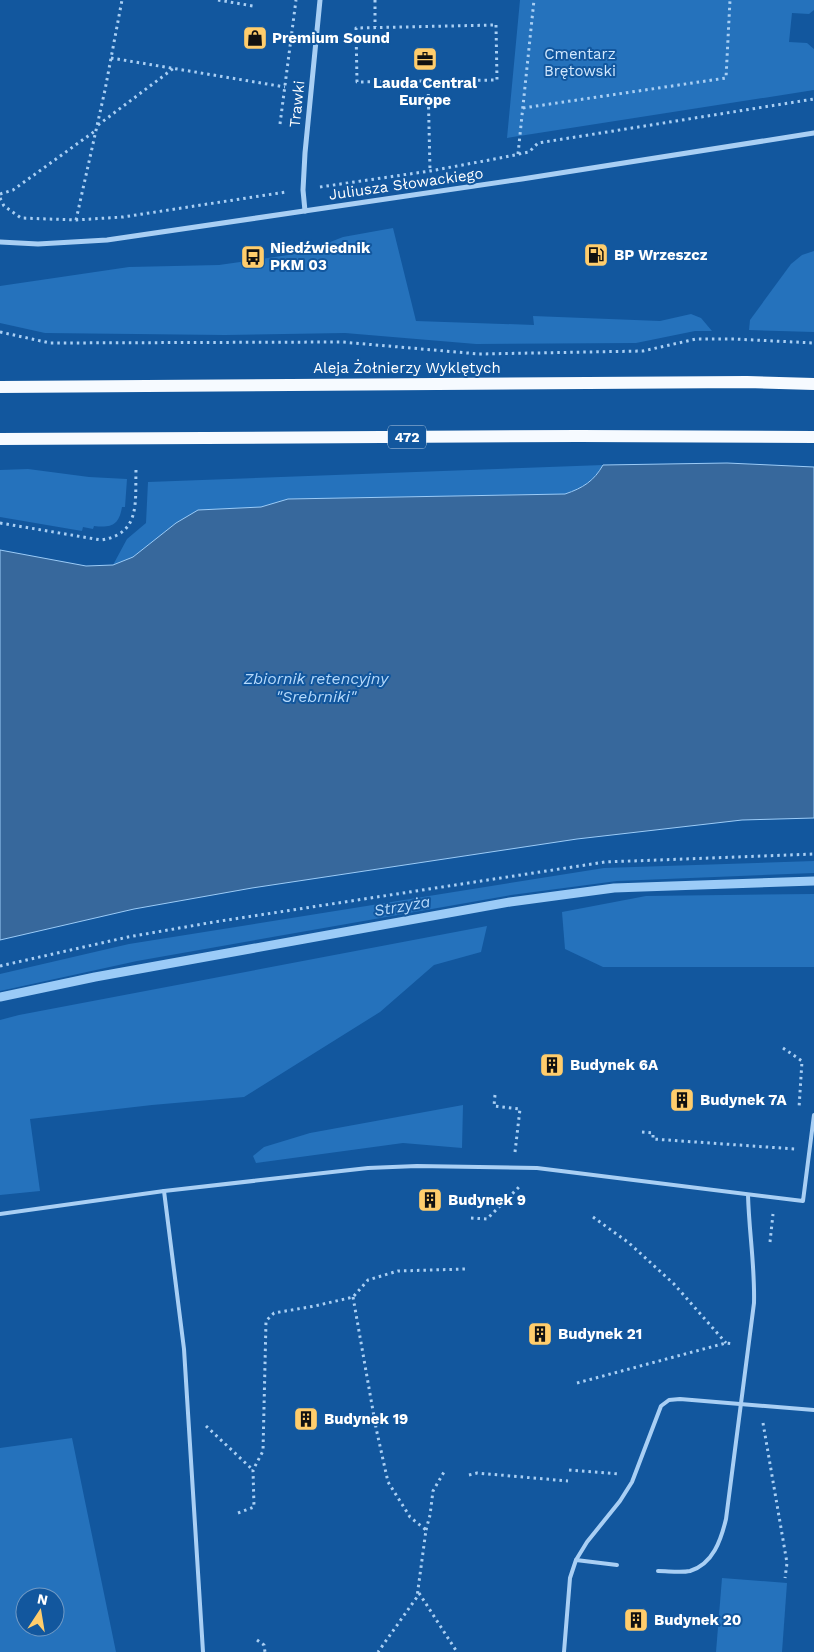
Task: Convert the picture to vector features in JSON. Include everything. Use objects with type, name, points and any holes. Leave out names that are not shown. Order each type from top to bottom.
[{"type":"main road","name":"Aleja Żołnierzy Wyklętych","points":[[0,387],[748,382],[814,384]]},
{"type":"main road","name":"472","points":[[0,439],[579,436],[814,437]]},
{"type":"street","name":"Trawki","points":[[305,211],[303,190],[305,153],[320,0]]},
{"type":"street","name":"Juliusza Słowackiego","points":[[0,242],[38,244],[89,242],[522,180],[814,133]]},
{"type":"lane","points":[[0,1214],[164,1191],[368,1168],[417,1166],[537,1168],[803,1201],[814,1115]]},
{"type":"lane","points":[[164,1191],[184,1349],[203,1652]]},
{"type":"lane","points":[[658,1570],[689,1571],[701,1565],[715,1552],[723,1535],[739,1428],[754,1302],[755,1275],[748,1216],[748,1195]]},
{"type":"lane","points":[[564,1652],[570,1578],[576,1560],[632,1482],[661,1406],[669,1400],[680,1398],[814,1410]]},
{"type":"lane","points":[[576,1560],[617,1565]]},
{"type":"path","points":[[0,198],[2,206],[21,218],[76,220],[122,0]]},
{"type":"path","points":[[218,0],[253,6]]},
{"type":"path","points":[[280,124],[296,0]]},
{"type":"path","points":[[375,0],[375,27]]},
{"type":"path","points":[[518,154],[534,0]]},
{"type":"path","points":[[523,108],[726,78],[730,0]]},
{"type":"path","points":[[496,25],[497,80],[428,81],[357,82],[356,28],[496,25]]},
{"type":"path","points":[[111,58],[285,87]]},
{"type":"path","points":[[97,126],[174,68]]},
{"type":"path","points":[[428,81],[430,171]]},
{"type":"path","points":[[500,158],[529,152],[538,143],[814,99]]},
{"type":"path","points":[[0,194],[12,190],[96,131]]},
{"type":"path","points":[[0,332],[50,343],[342,342],[479,354],[643,351],[696,339],[814,343]]},
{"type":"path","points":[[0,523],[101,540],[114,538],[130,526],[134,517],[136,470]]},
{"type":"path","points":[[0,966],[128,937],[195,925],[605,862],[814,854]]},
{"type":"path","points":[[783,1048],[802,1061],[800,1092]]},
{"type":"path","points":[[495,1095],[494,1106],[520,1108],[516,1152]]},
{"type":"path","points":[[642,1132],[653,1133],[653,1139],[795,1149]]},
{"type":"path","points":[[471,1218],[487,1219],[537,1168]]},
{"type":"path","points":[[578,1383],[726,1343],[674,1284],[629,1243],[593,1217]]},
{"type":"path","points":[[238,1513],[254,1506],[253,1470],[263,1451],[266,1321],[274,1313],[353,1297],[368,1280],[398,1271],[466,1269]]},
{"type":"path","points":[[353,1297],[376,1428],[388,1482],[410,1517],[426,1530]]},
{"type":"path","points":[[188,1409],[253,1470]]},
{"type":"path","points":[[739,1428],[750,1430],[760,1422],[772,1423]]},
{"type":"path","points":[[763,1422],[787,1563],[785,1578]]},
{"type":"path","points":[[569,1470],[634,1474]]},
{"type":"path","points":[[378,1652],[417,1597],[433,1491],[444,1472]]},
{"type":"path","points":[[470,1475],[477,1473],[568,1481]]},
{"type":"path","points":[[418,1593],[457,1652]]},
{"type":"path","points":[[257,1640],[264,1645],[265,1652]]},
{"type":"green space","name":"Cmentarz Brętowski","points":[[520,0],[814,0],[814,10],[809,14],[792,13],[789,42],[807,43],[814,49],[814,90],[507,138]]},
{"type":"green space","points":[[393,228],[416,321],[534,325],[533,316],[660,321],[691,314],[701,318],[712,331],[695,331],[636,343],[476,344],[345,333],[225,335],[45,333],[0,323],[0,286],[129,267],[219,265],[302,253],[343,237]]},
{"type":"green space","points":[[814,251],[814,332],[749,330],[750,320],[791,264],[802,255]]},
{"type":"green space","points":[[603,465],[587,483],[565,494],[288,499],[261,507],[233,509],[152,543],[133,557],[113,565],[127,539],[146,523],[148,482]]},
{"type":"green space","points":[[28,469],[89,477],[127,479],[125,507],[122,507],[119,518],[114,524],[110,526],[94,526],[93,529],[83,527],[82,531],[0,517],[0,470]]},
{"type":"green space","points":[[814,861],[814,873],[617,881],[511,895],[137,961],[0,991],[0,974],[129,944],[604,868]]},
{"type":"green space","points":[[814,894],[814,967],[603,967],[565,949],[562,912],[646,896]]},
{"type":"green space","points":[[487,926],[481,952],[434,965],[380,1012],[244,1097],[30,1119],[40,1191],[0,1195],[0,1020]]},
{"type":"green space","points":[[463,1105],[462,1148],[403,1143],[256,1163],[253,1156],[264,1147],[310,1133]]},
{"type":"green space","points":[[72,1438],[116,1652],[0,1652],[0,1448]]},
{"type":"green space","points":[[722,1578],[787,1583],[782,1652],[716,1652]]},
{"type":"water","name":"Zbiornik retencyjny \"Srebrniki\"","points":[[727,463],[814,467],[814,818],[742,820],[577,839],[252,888],[134,909],[0,940],[0,550],[86,566],[113,565],[133,557],[176,523],[198,510],[261,507],[288,499],[565,494],[587,483],[603,465]]},
{"type":"waterway","name":"Strzyża","points":[[0,997],[95,977],[510,902],[614,888],[814,881]]},
{"type":"place","name":"Premium Sound","points":[[255,38]]},
{"type":"place","name":"Lauda Central Europe","points":[[425,59]]},
{"type":"place","name":"BP Wrzeszcz","points":[[596,255]]},
{"type":"place","name":"Niedźwiednik PKM 03","points":[[253,257]]},
{"type":"place","name":"Budynek 6A","points":[[552,1065]]},
{"type":"place","name":"Budynek 7A","points":[[682,1100]]},
{"type":"place","name":"Budynek 9","points":[[430,1200]]},
{"type":"place","name":"Budynek 21","points":[[540,1334]]},
{"type":"place","name":"Budynek 19","points":[[306,1419]]},
{"type":"place","name":"Budynek 20","points":[[636,1620]]}]
